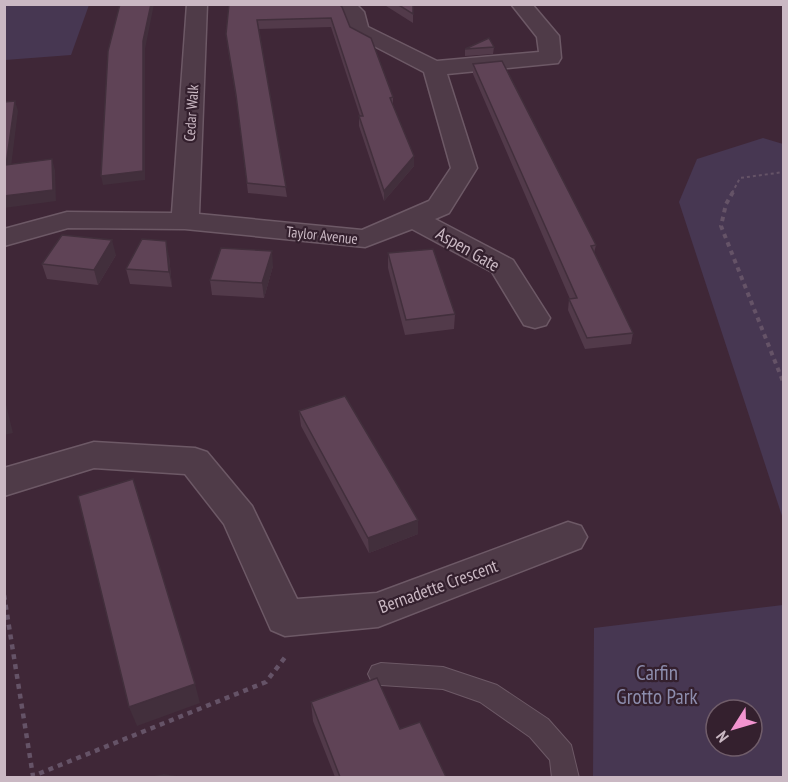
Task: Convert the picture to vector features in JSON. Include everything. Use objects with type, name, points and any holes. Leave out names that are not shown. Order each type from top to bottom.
[{"type":"street","name":"Cedar Walk","points":[[184,221],[197,4]]},
{"type":"street","points":[[341,4],[354,12],[358,30],[434,69],[550,58],[548,36],[521,4]]},
{"type":"street","name":"Taylor Avenue","points":[[4,237],[67,220],[184,221],[365,239],[439,207],[464,168],[434,69]]},
{"type":"street","name":"Aspen Gate","points":[[413,218],[503,266],[535,318]]},
{"type":"street","name":"Bernadette Crescent","points":[[4,482],[94,454],[195,461],[239,516],[285,618],[378,610],[568,537]]},
{"type":"lane","points":[[381,674],[443,678],[488,693],[539,728],[562,754],[566,777]]},
{"type":"path","points":[[783,172],[740,178],[726,204],[721,226],[783,384]]},
{"type":"path","points":[[4,595],[30,776],[266,682],[316,615]]},
{"type":"green space","points":[[4,5],[89,5],[71,55],[5,60]]},
{"type":"green space","points":[[763,138],[783,144],[783,519],[679,202],[697,159]]},
{"type":"green space","name":"Carfin Grotto Park","points":[[783,605],[783,777],[593,777],[594,628]]},
{"type":"building","points":[[120,4],[151,4],[143,41],[143,171],[101,176],[108,51]]},
{"type":"building","points":[[229,4],[339,4],[350,27],[371,38],[393,97],[390,98],[414,156],[384,191],[359,116],[363,116],[331,18],[257,20],[286,187],[247,183],[226,34]]},
{"type":"building","points":[[397,4],[413,4],[413,14]]},
{"type":"building","points":[[489,38],[494,47],[465,49]]},
{"type":"building","points":[[502,61],[596,245],[591,246],[633,333],[587,338],[569,299],[577,298],[473,64]]},
{"type":"building","points":[[15,101],[6,165],[52,159],[53,190],[4,196],[4,102]]},
{"type":"building","points":[[62,235],[112,240],[94,270],[42,264]]},
{"type":"building","points":[[142,239],[166,241],[169,272],[126,269]]},
{"type":"building","points":[[221,248],[272,251],[262,283],[210,280]]},
{"type":"building","points":[[433,249],[455,314],[406,320],[388,253]]},
{"type":"building","points":[[345,396],[418,520],[368,538],[299,411]]},
{"type":"building","points":[[133,479],[195,684],[129,707],[78,496]]},
{"type":"building","points":[[377,678],[400,729],[420,722],[446,777],[340,777],[311,702]]},
{"type":"building","points":[[164,775],[178,777],[153,777]]}]
